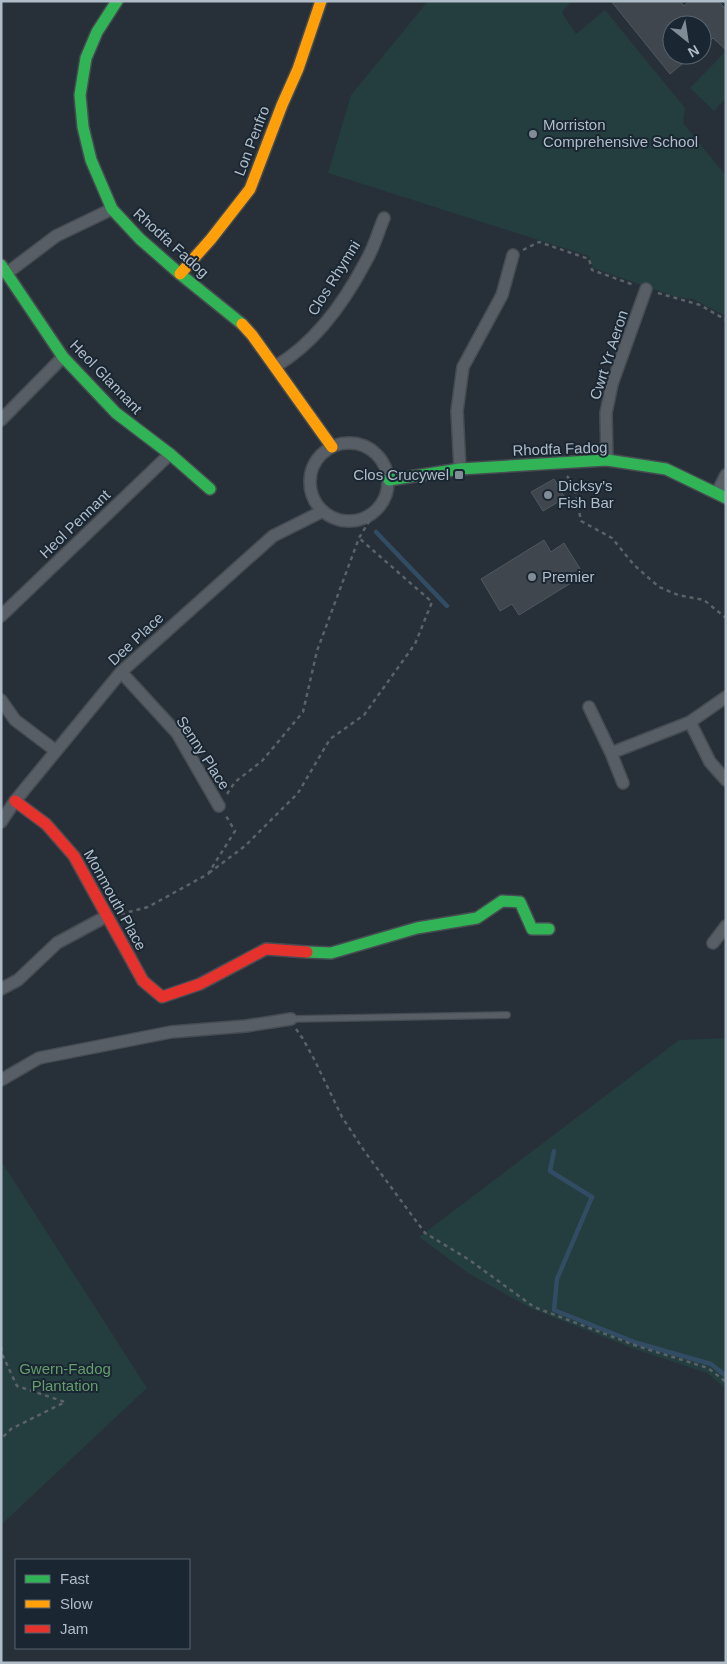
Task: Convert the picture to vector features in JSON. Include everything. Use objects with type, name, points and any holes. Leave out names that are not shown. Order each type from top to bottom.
[{"type":"street","name":"Rhodfa Fadog","points":[[117,1],[97,32],[86,58],[80,95],[83,127],[91,160],[112,209],[140,239],[180,274],[236,318],[252,335],[276,366],[298,401],[332,447]]},
{"type":"street","name":"Lon Penfro","points":[[180,274],[212,239],[250,189],[298,68],[321,1]]},
{"type":"street","points":[[4,269],[56,236],[112,209]]},
{"type":"street","name":"Clos Rhymni","points":[[276,366],[290,358],[328,321],[367,260],[384,218]]},
{"type":"street","points":[[460,469],[457,411],[463,367],[502,295],[513,255]]},
{"type":"street","name":"Heol Glannant","points":[[4,269],[63,357],[116,413],[170,454],[210,489]]},
{"type":"street","name":"Cwrt Yr Aeron","points":[[607,460],[606,413],[612,384],[646,289]]},
{"type":"street","points":[[1,420],[63,357]]},
{"type":"street","points":[[345,443],[359,444],[373,451],[383,461],[389,480],[388,494],[381,506],[362,520],[343,521],[330,517],[314,500],[310,482],[312,469],[319,457],[332,447],[345,443]]},
{"type":"street","name":"Heol Pennant","points":[[1,616],[170,454]]},
{"type":"street","name":"Rhodfa Fadog","points":[[389,480],[460,469],[607,460],[666,469],[721,495]]},
{"type":"street","points":[[721,495],[726,475]]},
{"type":"street","name":"Dee Place","points":[[1,822],[15,801],[121,672],[274,536],[323,511]]},
{"type":"street","name":"Senny Place","points":[[121,672],[177,733],[220,806]]},
{"type":"street","points":[[611,753],[690,722],[726,697]]},
{"type":"street","points":[[1,700],[15,720],[56,751]]},
{"type":"street","points":[[589,707],[623,783]]},
{"type":"street","points":[[690,722],[710,762],[726,780]]},
{"type":"street","name":"Monmouth Place","points":[[15,801],[46,824],[74,856],[143,981],[162,997],[200,984],[266,949],[331,953],[417,928],[477,918],[502,901],[520,902],[532,929],[549,929]]},
{"type":"street","points":[[1,989],[18,980],[58,943],[108,916]]},
{"type":"street","points":[[713,943],[726,926]]},
{"type":"street","points":[[1,1080],[39,1058],[171,1032],[246,1026],[292,1019]]},
{"type":"lane","points":[[292,1019],[507,1015]]},
{"type":"path","points":[[513,255],[539,242],[589,258],[592,270],[700,305],[726,320]]},
{"type":"path","points":[[556,463],[574,485],[581,520],[612,538],[634,565],[659,587],[678,595],[704,600],[726,618]]},
{"type":"path","points":[[208,874],[235,831],[220,806],[235,782],[262,761],[303,712],[317,651],[359,538],[374,513]]},
{"type":"path","points":[[108,916],[148,907],[208,874],[245,846],[298,793],[330,739],[364,715],[415,644],[432,602],[359,538]]},
{"type":"path","points":[[292,1019],[314,1058],[342,1117],[364,1152],[425,1233],[468,1259],[534,1307],[637,1346],[708,1368],[726,1382]]},
{"type":"path","points":[[1,1347],[2,1354],[17,1386],[65,1402],[11,1428],[1,1439]]},
{"type":"green space","name":"Morriston Comprehensive School","points":[[428,1],[569,1],[570,3],[562,13],[576,34],[605,10],[685,108],[683,123],[726,176],[726,316],[691,298],[676,297],[593,268],[589,256],[328,173],[351,95]]},
{"type":"green space","points":[[725,52],[726,98],[714,111],[690,88]]},
{"type":"green space","points":[[726,1038],[726,1389],[707,1373],[634,1349],[532,1309],[468,1273],[419,1237],[679,1040]]},
{"type":"green space","name":"Gwern-Fadog Plantation","points":[[1,1161],[147,1388],[1,1525]]},
{"type":"building","points":[[611,1],[680,1],[684,6],[690,1],[718,1],[726,9],[726,50],[712,39],[712,15],[662,15],[662,64]]},
{"type":"building","points":[[663,65],[681,65],[670,74]]},
{"type":"building","name":"Dicksy's Fish Bar","points":[[554,479],[565,498],[543,511],[531,492]]},
{"type":"building","name":"Premier","points":[[544,540],[551,552],[564,543],[584,575],[519,615],[512,604],[500,611],[481,579]]},
{"type":"waterway","points":[[376,532],[447,606]]},
{"type":"waterway","points":[[554,1151],[550,1171],[592,1197],[557,1279],[554,1310],[637,1343],[711,1364],[726,1376]]},
{"type":"traffic: fast","points":[[117,1],[97,32],[86,58],[80,95],[83,127],[91,160],[112,209],[140,239],[242,324]]},
{"type":"traffic: fast","points":[[1,265],[63,357],[116,413],[170,454],[210,489]]},
{"type":"traffic: fast","points":[[389,480],[460,469],[607,460],[666,469],[726,498]]},
{"type":"traffic: fast","points":[[307,952],[331,953],[417,928],[477,918],[502,901],[520,902],[532,929],[549,929]]},
{"type":"traffic: slow","points":[[180,274],[211,239],[250,189],[298,69],[321,1]]},
{"type":"traffic: slow","points":[[242,324],[252,335],[332,447]]},
{"type":"traffic: jam","points":[[15,801],[46,824],[74,856],[143,981],[162,997],[200,984],[266,949],[307,952]]},
{"type":"place","name":"Morriston Comprehensive School","points":[[533,134]]},
{"type":"place","name":"Clos Crucywel","points":[[459,475]]},
{"type":"place","name":"Dicksy's Fish Bar","points":[[548,495]]},
{"type":"place","name":"Premier","points":[[532,577]]}]
